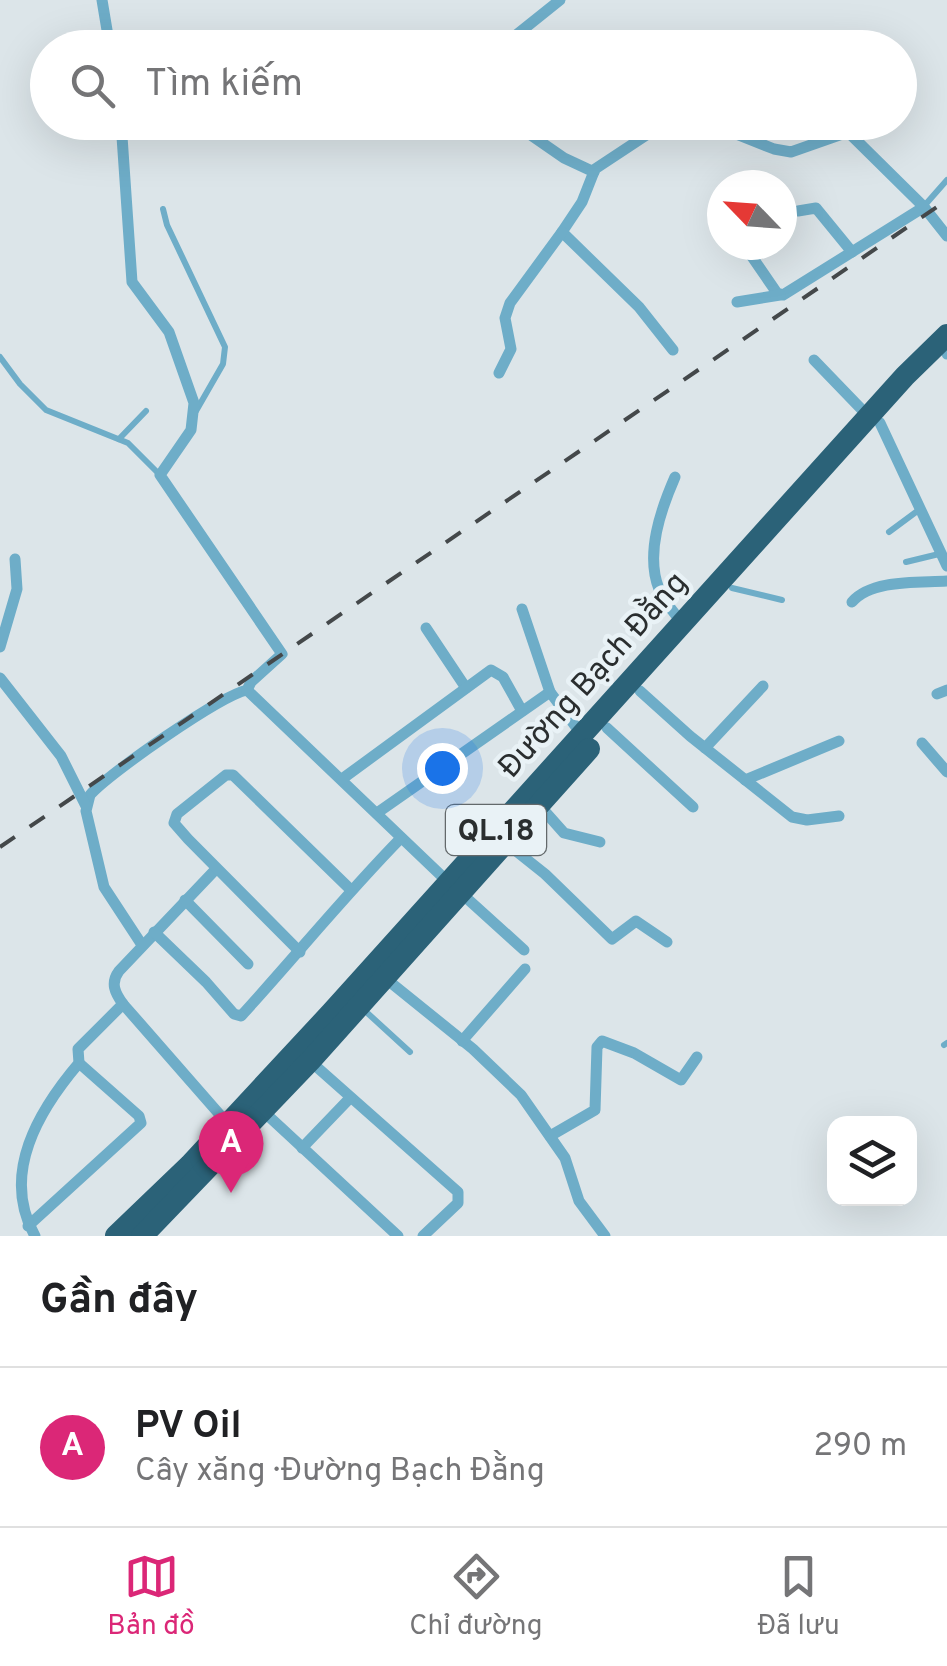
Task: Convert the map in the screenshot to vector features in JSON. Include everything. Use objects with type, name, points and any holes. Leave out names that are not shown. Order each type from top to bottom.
[{"type":"highway","name":"QL.18","points":[[874,420],[947,335]]},
{"type":"highway","name":"QL.18","points":[[874,420],[947,354]]},
{"type":"highway","name":"Đường Bạch Đằng","points":[[116,1236],[228,1124],[385,978],[455,888],[506,843],[540,806],[874,420]]},
{"type":"highway","name":"Đường Bạch Đằng","points":[[142,1236],[310,1061],[582,735],[874,420]]},
{"type":"street","points":[[102,0],[107,30]]},
{"type":"street","points":[[522,30],[560,0]]},
{"type":"street","points":[[86,806],[96,788],[201,713],[247,690],[282,654],[160,475],[191,430],[195,412],[169,332],[132,282],[121,140]]},
{"type":"street","points":[[538,140],[594,172]]},
{"type":"street","points":[[499,373],[511,349],[506,310],[582,202],[594,172],[640,140]]},
{"type":"street","points":[[755,140],[784,152],[798,151],[819,140]]},
{"type":"street","points":[[856,140],[924,206],[947,236]]},
{"type":"street","points":[[738,302],[780,296],[924,206]]},
{"type":"street","points":[[798,211],[816,208],[852,252]]},
{"type":"street","points":[[562,232],[639,308],[673,350]]},
{"type":"street","points":[[755,260],[780,296]]},
{"type":"street","points":[[814,360],[874,420],[947,566]]},
{"type":"street","points":[[675,477],[663,505],[656,539],[656,580],[663,598],[682,623]]},
{"type":"street","points":[[0,647],[17,589],[15,559]]},
{"type":"street","points":[[852,602],[877,587],[947,581]]},
{"type":"street","points":[[522,609],[550,692],[582,735]]},
{"type":"street","points":[[426,628],[466,688]]},
{"type":"street","points":[[342,779],[494,670],[503,677],[522,711]]},
{"type":"street","points":[[0,678],[61,756],[86,806],[104,887],[142,945]]},
{"type":"street","points":[[706,748],[763,686]]},
{"type":"street","points":[[247,690],[524,950]]},
{"type":"street","points":[[640,691],[792,817],[806,820],[839,816]]},
{"type":"street","points":[[376,813],[550,692]]},
{"type":"street","points":[[607,728],[694,806]]},
{"type":"street","points":[[745,780],[839,741]]},
{"type":"street","points":[[922,743],[947,772]]},
{"type":"street","points":[[300,952],[216,869],[174,819],[226,775],[234,775],[351,890]]},
{"type":"street","points":[[540,806],[564,833],[600,842]]},
{"type":"street","points":[[154,932],[238,1016],[401,838]]},
{"type":"street","points":[[506,843],[545,874],[612,939],[636,922],[666,942]]},
{"type":"street","points":[[216,869],[114,977],[116,994],[123,1004],[228,1124]]},
{"type":"street","points":[[185,900],[248,964]]},
{"type":"street","points":[[462,1041],[526,969]]},
{"type":"street","points":[[385,978],[521,1095],[565,1158],[570,1184],[605,1236]]},
{"type":"street","points":[[32,1231],[21,1186],[22,1153],[48,1102],[79,1063],[78,1048],[123,1004]]},
{"type":"street","points":[[550,1136],[595,1110],[597,1048],[602,1041],[634,1052],[681,1080],[697,1057]]},
{"type":"street","points":[[310,1061],[458,1192],[458,1203],[424,1236]]},
{"type":"street","points":[[32,1231],[141,1123],[139,1116],[79,1063]]},
{"type":"street","points":[[302,1148],[350,1098]]},
{"type":"street","points":[[263,1111],[398,1236]]},
{"type":"lane","points":[[924,206],[947,180]]},
{"type":"lane","points":[[163,209],[225,346],[223,364],[195,412]]},
{"type":"lane","points":[[0,357],[46,410],[120,439],[160,475]]},
{"type":"lane","points":[[120,439],[146,412]]},
{"type":"lane","points":[[890,532],[920,509]]},
{"type":"lane","points":[[906,562],[941,554]]},
{"type":"lane","points":[[732,588],[782,600]]},
{"type":"lane","points":[[359,999],[410,1052]]},
{"type":"railway","points":[[0,847],[947,200]]},
{"type":"place","name":"PV Oil","points":[[231,1193]]}]
